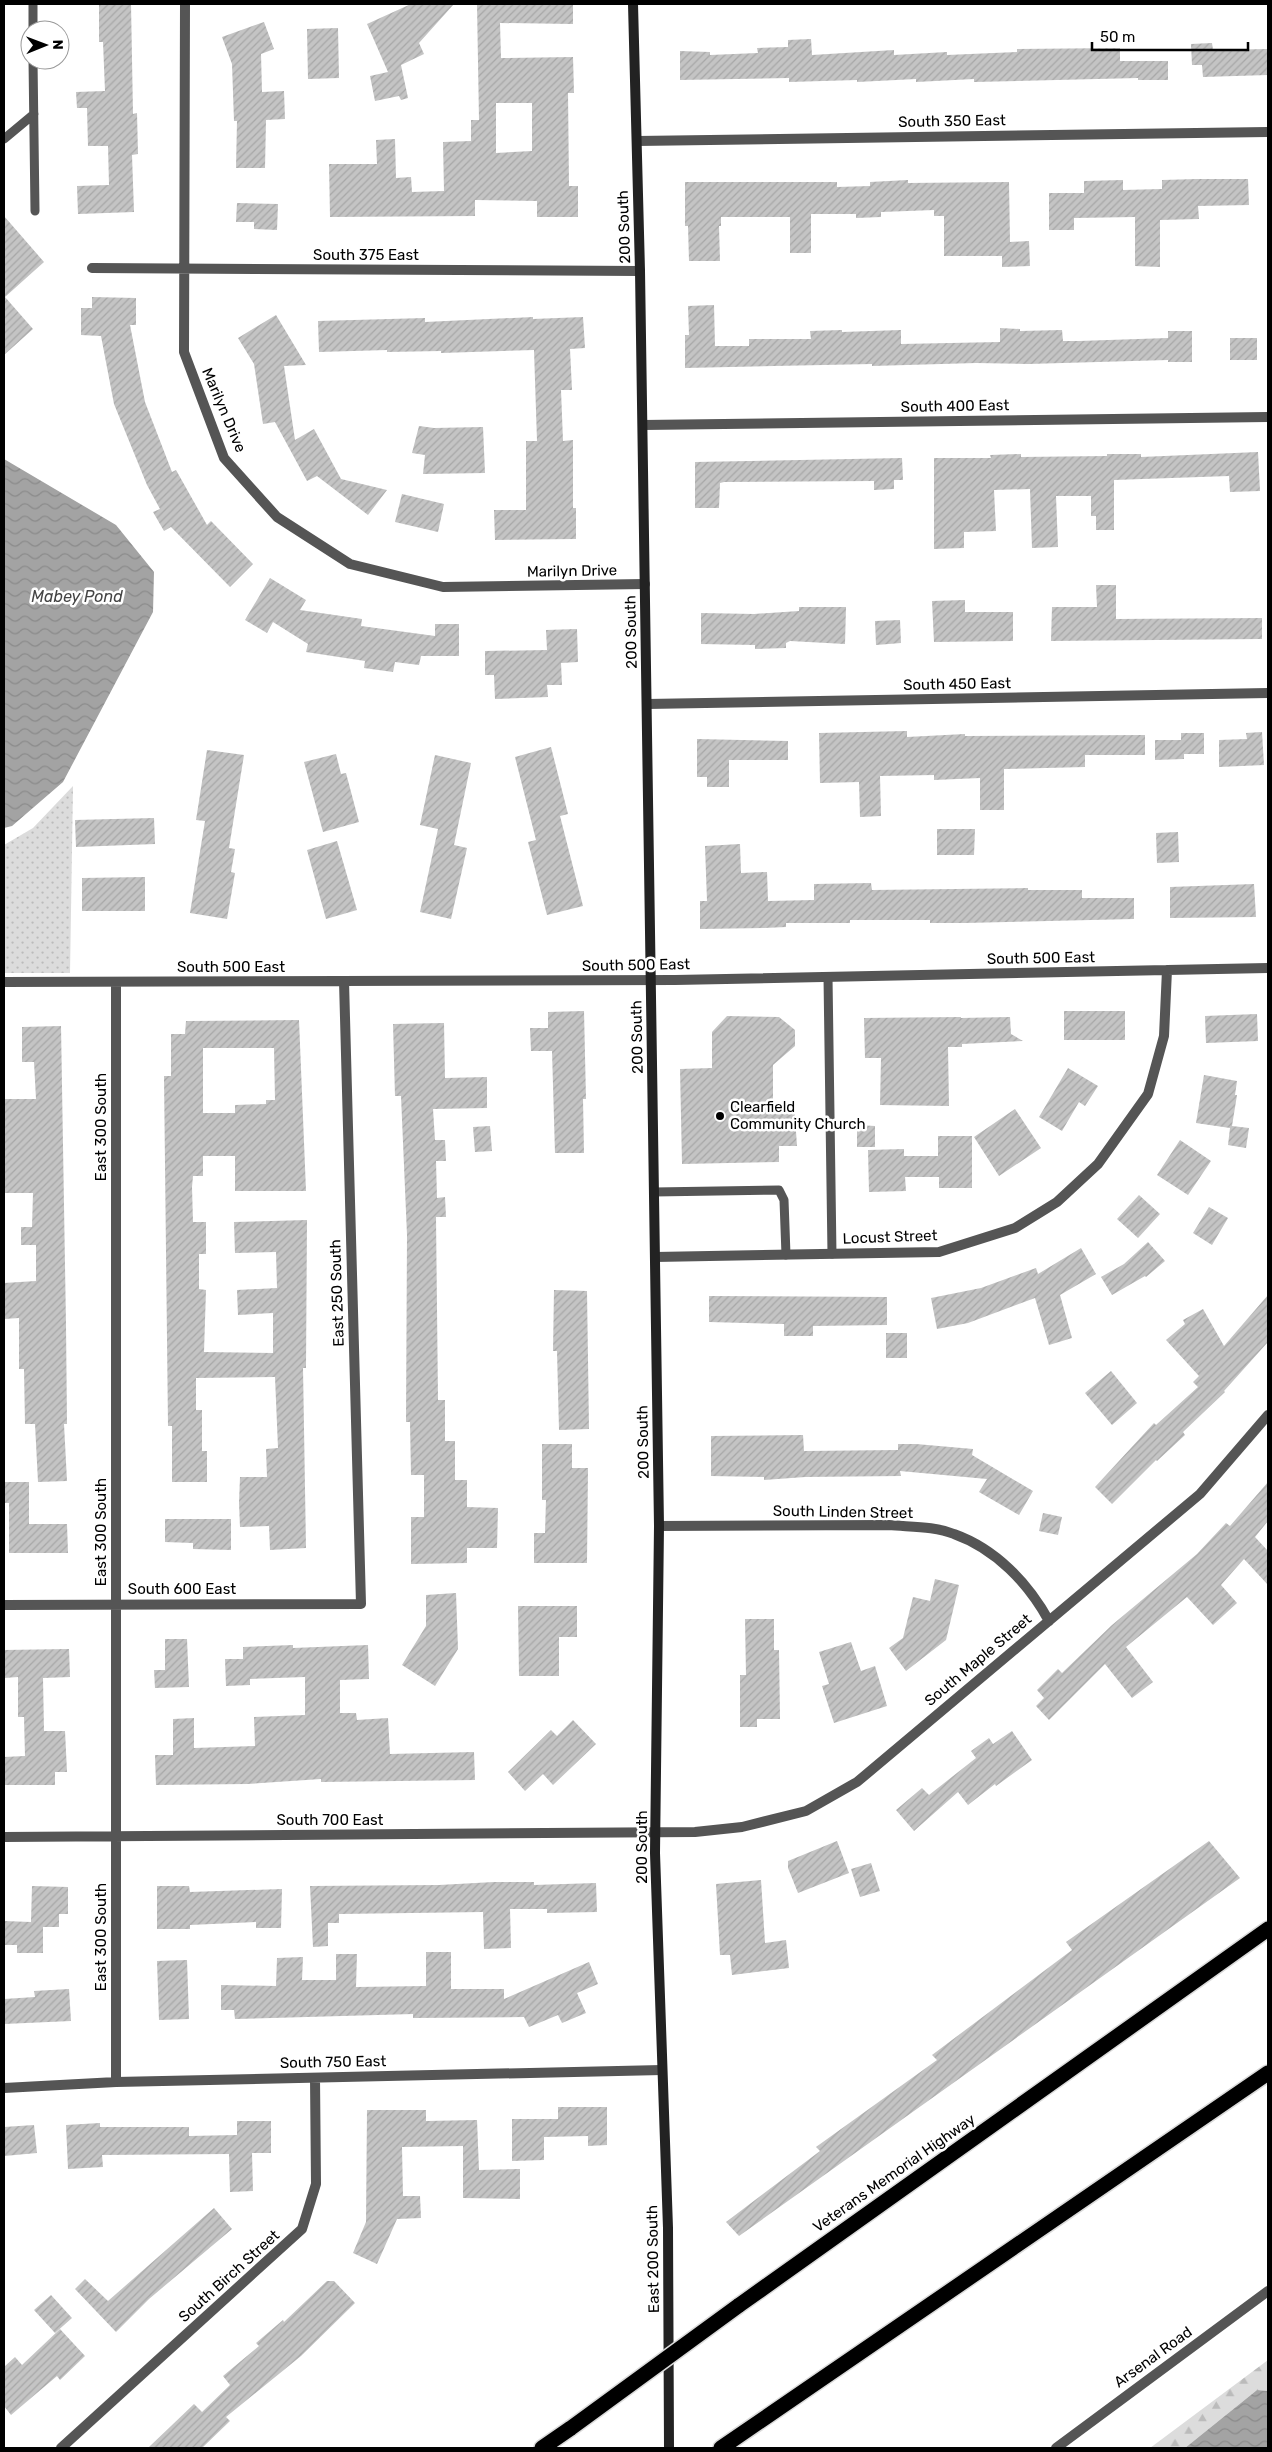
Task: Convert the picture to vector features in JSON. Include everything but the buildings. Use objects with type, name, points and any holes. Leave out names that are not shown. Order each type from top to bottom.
[{"type":"highway","name":"Veterans Memorial Highway","points":[[542,2448],[738,2306],[1268,1929]]},
{"type":"highway","points":[[721,2448],[1268,2073]]},
{"type":"street","name":"Marilyn Drive","points":[[185,4],[184,352],[224,458],[277,517],[350,564],[444,588],[645,584]]},
{"type":"street","name":"200 South","points":[[633,4],[643,425],[659,1526],[656,1832],[662,2070]]},
{"type":"street","name":"South 350 East","points":[[637,141],[1268,132]]},
{"type":"street","name":"South 375 East","points":[[92,268],[640,271]]},
{"type":"street","name":"South 400 East","points":[[643,425],[1268,417]]},
{"type":"street","name":"South 450 East","points":[[647,704],[1268,693]]},
{"type":"street","name":"South 500 East","points":[[4,982],[651,980],[1268,968]]},
{"type":"street","name":"Locust Street","points":[[655,1257],[940,1252],[1015,1228],[1057,1202],[1098,1164],[1148,1094],[1164,1036],[1167,970]]},
{"type":"street","name":"East 250 South","points":[[344,981],[361,1604]]},
{"type":"street","name":"East 300 South","points":[[116,982],[116,2082]]},
{"type":"street","name":"South Maple Street","points":[[656,1832],[695,1832],[742,1827],[806,1811],[857,1782],[1200,1494],[1268,1415]]},
{"type":"street","name":"South Linden Street","points":[[659,1526],[889,1525],[918,1527],[954,1534],[998,1557],[1038,1601],[1049,1621]]},
{"type":"street","name":"South 600 East","points":[[4,1605],[361,1604]]},
{"type":"street","name":"South 700 East","points":[[4,1837],[656,1832]]},
{"type":"street","name":"South 750 East","points":[[4,2088],[116,2082],[662,2070]]},
{"type":"street","name":"East 200 South","points":[[662,2070],[668,2228],[670,2448]]},
{"type":"street","name":"South Birch Street","points":[[61,2448],[302,2229],[316,2184],[316,2078]]},
{"type":"street","name":"Arsenal Road","points":[[1056,2448],[1268,2291]]},
{"type":"lane","points":[[32,4],[33,20]]},
{"type":"lane","points":[[33,70],[35,211]]},
{"type":"lane","points":[[4,139],[34,114]]},
{"type":"lane","points":[[828,977],[832,1254]]},
{"type":"lane","points":[[654,1192],[780,1190],[784,1200],[786,1255]]},
{"type":"green space","points":[[73,786],[70,973],[4,973],[4,845],[33,828]]},
{"type":"green space","points":[[1268,2360],[1268,2391],[1257,2390],[1185,2448],[1150,2448]]},
{"type":"water","name":"Mabey Pond","points":[[4,459],[116,525],[154,572],[153,612],[63,782],[12,826],[4,828]]},
{"type":"water","points":[[1257,2390],[1268,2391],[1268,2448],[1185,2448]]},
{"type":"place","name":"Clearfield Community Church","points":[[720,1116]]}]
